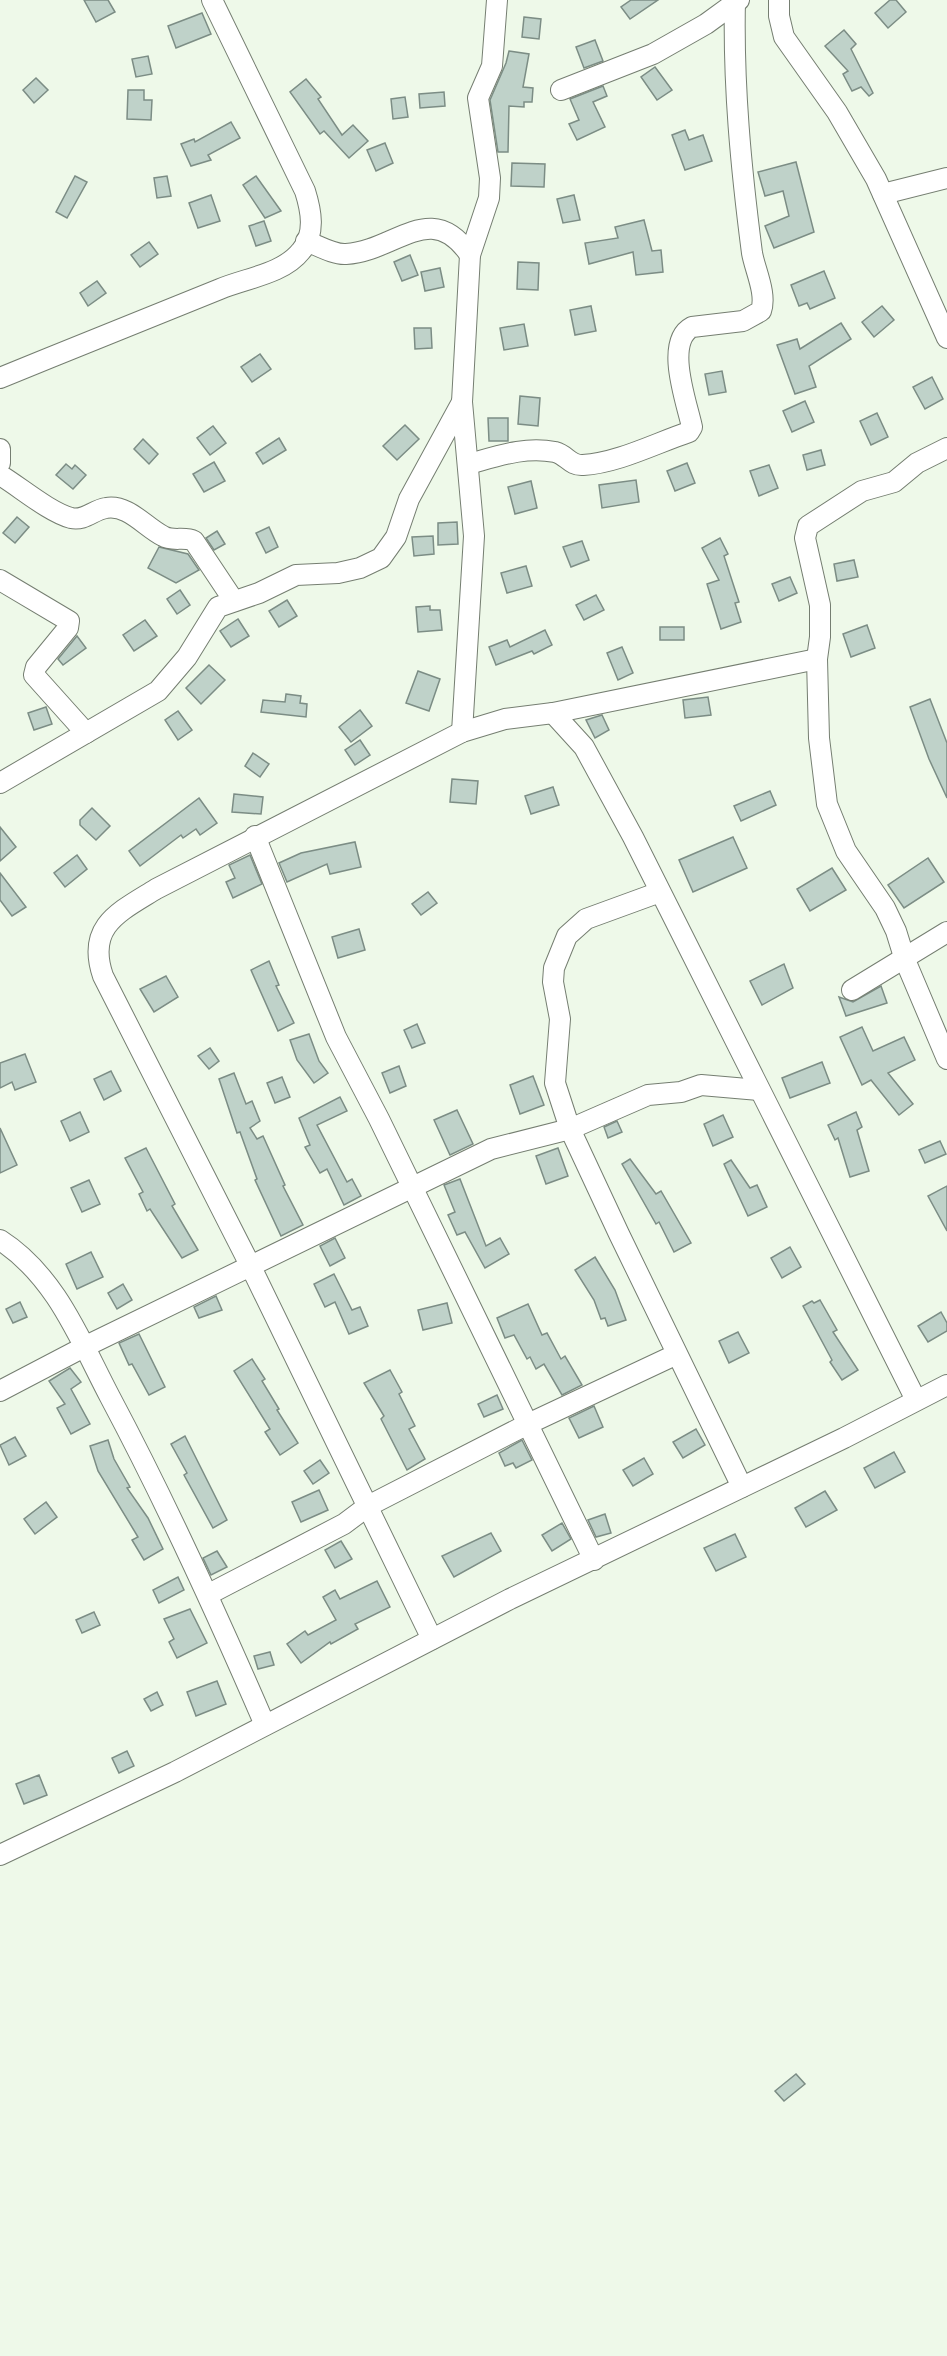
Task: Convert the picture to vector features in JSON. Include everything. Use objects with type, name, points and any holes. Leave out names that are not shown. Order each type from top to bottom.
[{"type":"street","points":[[0,378],[240,281],[286,265],[303,250],[311,230],[310,207],[304,190],[212,0]]},
{"type":"street","points":[[462,732],[474,536],[462,402],[470,255],[489,198],[489,166],[478,98],[492,66],[497,0]]},
{"type":"street","points":[[779,0],[779,16],[784,37],[837,112],[883,194],[947,338]]},
{"type":"street","points":[[561,90],[653,54],[706,24],[737,1]]},
{"type":"street","points":[[469,464],[520,450],[536,450],[562,454],[572,464],[583,465],[603,462],[689,432],[692,427],[678,358],[686,332],[692,327],[743,321],[761,311],[763,301],[754,264],[737,122],[737,1]]},
{"type":"street","points":[[883,194],[947,178]]},
{"type":"street","points":[[306,241],[344,255],[373,248],[424,228],[439,229],[459,238],[470,255]]},
{"type":"street","points":[[0,783],[158,691],[193,650],[213,612],[218,607],[296,575],[338,573],[360,568],[381,558],[396,537],[409,500],[462,402]]},
{"type":"street","points":[[947,448],[917,463],[894,482],[862,491],[808,526],[806,538],[820,605],[817,659],[819,738],[827,804],[846,851],[885,908],[896,931],[905,960],[947,1059]]},
{"type":"street","points":[[0,449],[0,464]]},
{"type":"street","points":[[0,475],[68,517],[86,517],[106,508],[114,508],[140,520],[164,537],[188,538],[194,541],[234,601]]},
{"type":"street","points":[[0,580],[69,621],[68,628],[36,667],[34,675],[86,733]]},
{"type":"street","points":[[432,1639],[251,1267],[148,1067],[97,958],[97,941],[108,924],[127,907],[156,889],[255,836],[462,732],[505,719],[553,713],[817,659]]},
{"type":"street","points":[[553,713],[584,747],[660,892],[916,1400]]},
{"type":"street","points":[[255,836],[326,1016],[413,1187],[594,1560]]},
{"type":"street","points":[[660,892],[586,919],[567,936],[554,968],[560,1019],[554,1076],[570,1129],[675,1355],[742,1487]]},
{"type":"street","points":[[852,990],[905,960],[947,932]]},
{"type":"street","points":[[0,1391],[84,1347],[472,1157],[507,1143],[570,1129],[648,1095],[681,1092],[701,1085],[759,1090]]},
{"type":"street","points":[[0,1240],[15,1249],[53,1288],[157,1486],[209,1594],[265,1725]]},
{"type":"street","points":[[209,1594],[344,1524],[368,1506],[528,1424],[675,1355]]},
{"type":"street","points":[[0,1855],[175,1772],[432,1639],[947,1385]]},
{"type":"building","points":[[84,0],[108,0],[115,12],[96,22]]},
{"type":"building","points":[[631,0],[658,0],[630,19],[621,7]]},
{"type":"building","points":[[890,0],[896,0],[906,12],[888,28],[875,13]]},
{"type":"building","points":[[202,13],[211,34],[176,48],[168,26]]},
{"type":"building","points":[[524,17],[541,19],[539,39],[522,37]]},
{"type":"building","points":[[844,30],[856,44],[851,49],[873,93],[869,96],[861,87],[852,91],[843,74],[848,71],[825,46]]},
{"type":"building","points":[[595,40],[603,61],[584,68],[576,47]]},
{"type":"building","points":[[509,51],[529,54],[523,87],[533,88],[532,102],[524,102],[524,107],[509,106],[508,152],[498,152],[490,100]]},
{"type":"building","points":[[148,56],[152,74],[136,77],[132,59]]},
{"type":"building","points":[[655,67],[672,90],[657,100],[641,77]]},
{"type":"building","points":[[36,78],[48,90],[34,103],[23,90]]},
{"type":"building","points":[[306,79],[321,97],[318,99],[342,135],[353,125],[368,141],[349,158],[324,131],[320,134],[290,92]]},
{"type":"building","points":[[603,86],[607,96],[593,102],[605,127],[577,140],[569,124],[579,120],[570,99]]},
{"type":"building","points":[[128,90],[144,90],[144,100],[152,100],[151,120],[127,119]]},
{"type":"building","points":[[444,92],[445,106],[420,108],[419,94]]},
{"type":"building","points":[[405,97],[408,117],[393,119],[391,99]]},
{"type":"building","points":[[231,122],[240,138],[208,155],[211,160],[191,166],[181,144],[194,139],[195,142]]},
{"type":"building","points":[[685,130],[689,140],[703,135],[712,161],[685,170],[672,135]]},
{"type":"building","points":[[385,143],[393,163],[376,171],[367,150]]},
{"type":"building","points":[[796,162],[814,232],[774,248],[765,226],[789,216],[783,191],[765,196],[758,172]]},
{"type":"building","points":[[512,163],[545,164],[544,187],[511,186]]},
{"type":"building","points":[[75,176],[87,182],[67,218],[56,212]]},
{"type":"building","points":[[167,176],[171,196],[157,198],[154,178]]},
{"type":"building","points":[[256,176],[281,211],[265,218],[243,185]]},
{"type":"building","points":[[211,195],[220,221],[198,228],[189,203]]},
{"type":"building","points":[[574,195],[580,220],[563,223],[557,199]]},
{"type":"building","points":[[644,220],[652,251],[661,250],[663,272],[636,275],[633,252],[589,264],[585,243],[618,238],[615,227]]},
{"type":"building","points":[[264,221],[271,241],[256,246],[249,226]]},
{"type":"building","points":[[149,242],[158,254],[140,267],[131,255]]},
{"type":"building","points":[[410,255],[418,275],[402,281],[394,262]]},
{"type":"building","points":[[518,262],[539,263],[538,290],[517,289]]},
{"type":"building","points":[[440,268],[444,287],[425,291],[421,272]]},
{"type":"building","points":[[824,271],[835,298],[810,309],[807,303],[799,306],[791,285]]},
{"type":"building","points":[[97,281],[106,293],[88,306],[80,293]]},
{"type":"building","points":[[591,306],[596,331],[575,335],[570,310]]},
{"type":"building","points":[[882,306],[894,320],[874,337],[862,322]]},
{"type":"building","points":[[841,323],[851,339],[809,366],[816,387],[795,394],[777,345],[797,339],[800,349]]},
{"type":"building","points":[[524,324],[528,346],[504,350],[500,328]]},
{"type":"building","points":[[414,328],[431,328],[432,348],[415,349]]},
{"type":"building","points":[[260,354],[271,369],[252,382],[241,367]]},
{"type":"building","points":[[722,371],[726,392],[709,395],[705,374]]},
{"type":"building","points":[[932,377],[943,399],[925,409],[913,387]]},
{"type":"building","points":[[520,396],[540,398],[538,426],[518,424]]},
{"type":"building","points":[[805,401],[814,422],[792,432],[783,411]]},
{"type":"building","points":[[877,413],[888,437],[871,445],[860,421]]},
{"type":"building","points":[[488,418],[508,418],[508,441],[489,441]]},
{"type":"building","points":[[405,425],[419,439],[397,460],[383,446]]},
{"type":"building","points":[[213,426],[226,443],[210,455],[197,438]]},
{"type":"building","points":[[279,438],[286,450],[263,464],[256,453]]},
{"type":"building","points":[[143,439],[158,454],[149,464],[134,449]]},
{"type":"building","points":[[821,450],[825,465],[807,470],[803,455]]},
{"type":"building","points":[[214,462],[225,481],[204,492],[193,474]]},
{"type":"building","points":[[687,463],[695,483],[675,491],[667,471]]},
{"type":"building","points":[[66,464],[72,469],[75,465],[86,475],[73,489],[56,475]]},
{"type":"building","points":[[769,465],[778,488],[759,496],[750,471]]},
{"type":"building","points":[[636,480],[639,502],[602,508],[599,485]]},
{"type":"building","points":[[531,481],[537,508],[515,514],[508,487]]},
{"type":"building","points":[[17,517],[29,527],[15,543],[3,533]]},
{"type":"building","points":[[457,522],[458,544],[438,545],[438,523]]},
{"type":"building","points":[[269,527],[278,547],[266,553],[256,533]]},
{"type":"building","points":[[217,531],[225,544],[214,550],[206,538]]},
{"type":"building","points":[[433,536],[434,554],[414,556],[412,537]]},
{"type":"building","points":[[720,538],[728,554],[724,556],[739,602],[735,603],[741,622],[721,629],[707,584],[719,580],[702,548]]},
{"type":"building","points":[[582,541],[589,560],[571,567],[563,547]]},
{"type":"building","points":[[159,547],[188,554],[199,570],[176,583],[148,568]]},
{"type":"building","points":[[854,560],[858,577],[837,581],[834,564]]},
{"type":"building","points":[[526,566],[532,586],[507,593],[501,573]]},
{"type":"building","points":[[790,577],[797,593],[779,601],[772,584]]},
{"type":"building","points":[[180,590],[190,605],[177,614],[167,599]]},
{"type":"building","points":[[596,595],[604,610],[584,620],[576,605]]},
{"type":"building","points":[[287,600],[297,616],[279,627],[269,611]]},
{"type":"building","points":[[430,606],[430,610],[440,610],[442,630],[418,632],[416,607]]},
{"type":"building","points":[[238,619],[249,636],[231,647],[220,631]]},
{"type":"building","points":[[145,620],[157,636],[134,651],[123,635]]},
{"type":"building","points":[[867,625],[875,648],[851,657],[843,634]]},
{"type":"building","points":[[660,627],[684,627],[684,640],[660,640]]},
{"type":"building","points":[[545,630],[552,645],[534,654],[532,651],[496,665],[489,647],[507,640],[510,647]]},
{"type":"building","points":[[77,636],[86,648],[63,665],[58,659]]},
{"type":"building","points":[[622,647],[633,673],[618,680],[607,653]]},
{"type":"building","points":[[209,665],[225,680],[201,704],[186,688]]},
{"type":"building","points":[[418,671],[440,679],[429,711],[406,703]]},
{"type":"building","points":[[286,694],[301,696],[300,703],[307,704],[306,717],[261,712],[263,700],[285,702]]},
{"type":"building","points":[[708,697],[711,715],[685,718],[683,700]]},
{"type":"building","points":[[930,699],[947,743],[947,798],[929,759],[910,707]]},
{"type":"building","points":[[46,707],[52,724],[34,730],[28,713]]},
{"type":"building","points":[[360,710],[372,726],[351,742],[339,727]]},
{"type":"building","points":[[178,711],[192,730],[178,740],[165,720]]},
{"type":"building","points":[[602,715],[609,730],[595,738],[586,720]]},
{"type":"building","points":[[360,740],[370,755],[355,765],[345,750]]},
{"type":"building","points":[[253,753],[269,764],[260,777],[245,766]]},
{"type":"building","points":[[452,779],[478,781],[476,804],[450,802]]},
{"type":"building","points":[[553,787],[559,805],[531,814],[525,796]]},
{"type":"building","points":[[770,791],[776,805],[741,821],[734,806]]},
{"type":"building","points":[[234,794],[263,797],[261,814],[232,812]]},
{"type":"building","points":[[199,798],[217,823],[200,835],[196,829],[183,838],[181,835],[140,866],[129,851]]},
{"type":"building","points":[[92,808],[110,826],[96,840],[80,825],[80,820]]},
{"type":"building","points":[[0,827],[16,847],[0,861]]},
{"type":"building","points":[[733,837],[747,868],[693,892],[679,860]]},
{"type":"building","points":[[355,842],[361,867],[330,874],[327,864],[287,882],[279,863],[301,853]]},
{"type":"building","points":[[77,855],[87,869],[65,887],[54,873]]},
{"type":"building","points":[[250,855],[262,884],[233,898],[226,882],[235,878],[229,865]]},
{"type":"building","points":[[928,858],[944,882],[904,908],[888,885]]},
{"type":"building","points":[[832,868],[846,890],[810,911],[797,889]]},
{"type":"building","points":[[0,873],[26,907],[12,916],[0,900]]},
{"type":"building","points":[[428,892],[437,903],[421,915],[412,904]]},
{"type":"building","points":[[359,929],[365,950],[338,958],[332,937]]},
{"type":"building","points":[[269,961],[279,985],[276,986],[294,1023],[278,1031],[251,970]]},
{"type":"building","points":[[784,964],[793,988],[762,1005],[750,981]]},
{"type":"building","points":[[166,976],[178,997],[154,1012],[140,989]]},
{"type":"building","points":[[881,986],[887,1003],[846,1016],[839,997],[853,1002]]},
{"type":"building","points":[[417,1024],[425,1043],[412,1048],[404,1030]]},
{"type":"building","points":[[862,1027],[873,1051],[904,1037],[915,1060],[888,1073],[913,1104],[899,1115],[871,1080],[862,1085],[840,1037]]},
{"type":"building","points":[[309,1034],[319,1061],[328,1073],[314,1083],[297,1060],[290,1040]]},
{"type":"building","points":[[210,1048],[219,1061],[209,1069],[198,1056]]},
{"type":"building","points":[[25,1054],[36,1082],[15,1090],[12,1082],[0,1088],[0,1063]]},
{"type":"building","points":[[822,1062],[830,1083],[790,1098],[782,1078]]},
{"type":"building","points":[[399,1066],[406,1086],[390,1093],[382,1073]]},
{"type":"building","points":[[111,1071],[121,1091],[104,1100],[94,1079]]},
{"type":"building","points":[[234,1073],[246,1104],[252,1101],[260,1121],[250,1128],[257,1139],[263,1136],[285,1185],[283,1186],[303,1225],[281,1236],[255,1180],[257,1179],[240,1132],[237,1133],[219,1079]]},
{"type":"building","points":[[533,1076],[544,1105],[520,1114],[510,1085]]},
{"type":"building","points":[[282,1077],[290,1097],[275,1103],[267,1083]]},
{"type":"building","points":[[340,1097],[347,1111],[317,1125],[347,1182],[352,1179],[361,1196],[344,1205],[327,1169],[320,1173],[305,1147],[310,1145],[299,1118]]},
{"type":"building","points":[[457,1110],[473,1144],[450,1155],[434,1120]]},
{"type":"building","points":[[80,1112],[89,1132],[70,1141],[61,1121]]},
{"type":"building","points":[[856,1112],[862,1127],[857,1130],[869,1171],[850,1177],[838,1138],[835,1140],[828,1125]]},
{"type":"building","points":[[723,1115],[733,1137],[713,1146],[704,1124]]},
{"type":"building","points":[[617,1121],[622,1132],[608,1138],[604,1127]]},
{"type":"building","points":[[0,1128],[17,1165],[0,1173]]},
{"type":"building","points":[[940,1141],[946,1154],[925,1163],[919,1150]]},
{"type":"building","points":[[146,1148],[175,1204],[172,1206],[198,1250],[182,1258],[150,1209],[147,1211],[139,1194],[143,1192],[125,1158]]},
{"type":"building","points":[[558,1148],[568,1176],[546,1184],[536,1156]]},
{"type":"building","points":[[630,1159],[656,1194],[661,1191],[691,1243],[674,1252],[659,1222],[656,1224],[622,1164]]},
{"type":"building","points":[[731,1160],[750,1188],[757,1185],[767,1207],[748,1216],[724,1164]]},
{"type":"building","points":[[460,1179],[486,1246],[500,1238],[509,1254],[485,1268],[465,1232],[457,1235],[448,1215],[455,1212],[444,1185]]},
{"type":"building","points":[[89,1180],[100,1204],[82,1212],[71,1188]]},
{"type":"building","points":[[947,1186],[947,1231],[928,1196]]},
{"type":"building","points":[[335,1238],[345,1258],[330,1266],[320,1246]]},
{"type":"building","points":[[790,1247],[801,1267],[782,1278],[771,1258]]},
{"type":"building","points":[[91,1252],[103,1277],[77,1289],[66,1264]]},
{"type":"building","points":[[595,1257],[615,1290],[626,1320],[608,1326],[605,1318],[601,1319],[594,1300],[575,1270]]},
{"type":"building","points":[[334,1274],[352,1310],[360,1307],[368,1326],[349,1334],[335,1302],[325,1307],[314,1284]]},
{"type":"building","points":[[123,1284],[132,1300],[117,1309],[108,1293]]},
{"type":"building","points":[[216,1296],[222,1310],[199,1318],[194,1307]]},
{"type":"building","points":[[820,1300],[837,1330],[833,1332],[858,1370],[842,1380],[830,1362],[832,1360],[803,1306]]},
{"type":"building","points":[[20,1302],[27,1317],[13,1323],[6,1309]]},
{"type":"building","points":[[447,1303],[452,1323],[423,1330],[418,1310]]},
{"type":"building","points":[[528,1304],[542,1335],[547,1333],[561,1359],[565,1356],[582,1385],[562,1395],[544,1364],[536,1369],[530,1357],[527,1359],[514,1335],[505,1338],[497,1318]]},
{"type":"building","points":[[941,1312],[947,1323],[947,1331],[928,1342],[918,1326]]},
{"type":"building","points":[[738,1332],[749,1353],[729,1363],[719,1341]]},
{"type":"building","points":[[139,1334],[165,1387],[149,1395],[132,1364],[129,1365],[119,1343]]},
{"type":"building","points":[[252,1359],[265,1379],[262,1381],[279,1409],[277,1410],[298,1443],[280,1455],[265,1432],[270,1429],[234,1371]]},
{"type":"building","points":[[70,1368],[81,1382],[71,1389],[90,1424],[71,1434],[57,1408],[65,1404],[49,1381]]},
{"type":"building","points":[[390,1370],[402,1392],[399,1394],[415,1426],[409,1429],[425,1459],[407,1470],[381,1419],[384,1416],[364,1383]]},
{"type":"building","points":[[497,1395],[503,1409],[484,1417],[478,1404]]},
{"type":"building","points":[[594,1406],[603,1427],[579,1438],[569,1418]]},
{"type":"building","points":[[696,1429],[705,1445],[683,1458],[673,1442]]},
{"type":"building","points":[[185,1436],[227,1520],[213,1528],[184,1475],[187,1473],[171,1444]]},
{"type":"building","points":[[15,1437],[26,1456],[9,1465],[0,1445]]},
{"type":"building","points":[[108,1440],[114,1459],[130,1487],[127,1488],[148,1518],[163,1549],[144,1560],[132,1540],[138,1537],[98,1471],[90,1446]]},
{"type":"building","points":[[522,1440],[532,1460],[516,1468],[513,1463],[505,1466],[499,1453]]},
{"type":"building","points":[[894,1452],[905,1472],[875,1488],[864,1468]]},
{"type":"building","points":[[644,1458],[653,1474],[633,1486],[623,1470]]},
{"type":"building","points":[[320,1460],[329,1473],[313,1484],[304,1471]]},
{"type":"building","points":[[319,1490],[328,1510],[301,1522],[292,1502]]},
{"type":"building","points":[[825,1491],[837,1510],[806,1527],[795,1508]]},
{"type":"building","points":[[46,1502],[57,1517],[35,1534],[24,1519]]},
{"type":"building","points":[[605,1514],[611,1533],[596,1537],[588,1520]]},
{"type":"building","points":[[562,1523],[571,1539],[552,1551],[542,1535]]},
{"type":"building","points":[[491,1533],[501,1551],[454,1577],[442,1556]]},
{"type":"building","points":[[735,1534],[746,1557],[716,1571],[704,1548]]},
{"type":"building","points":[[341,1541],[352,1559],[335,1568],[325,1550]]},
{"type":"building","points":[[217,1551],[227,1567],[211,1575],[203,1558]]},
{"type":"building","points":[[178,1577],[184,1590],[159,1603],[153,1590]]},
{"type":"building","points":[[377,1581],[390,1607],[355,1624],[358,1629],[331,1644],[330,1642],[301,1663],[287,1644],[305,1631],[308,1635],[336,1620],[323,1597],[335,1590],[340,1599]]},
{"type":"building","points":[[190,1609],[207,1643],[177,1658],[169,1642],[174,1639],[164,1619]]},
{"type":"building","points":[[94,1612],[100,1625],[82,1633],[76,1620]]},
{"type":"building","points":[[270,1652],[274,1665],[258,1669],[254,1656]]},
{"type":"building","points":[[217,1681],[226,1704],[196,1716],[187,1692]]},
{"type":"building","points":[[157,1692],[163,1705],[151,1711],[144,1699]]},
{"type":"building","points":[[127,1751],[134,1766],[119,1773],[112,1758]]},
{"type":"building","points":[[39,1775],[47,1795],[24,1804],[16,1784]]},
{"type":"building","points":[[796,2074],[805,2084],[784,2101],[775,2091]]}]
